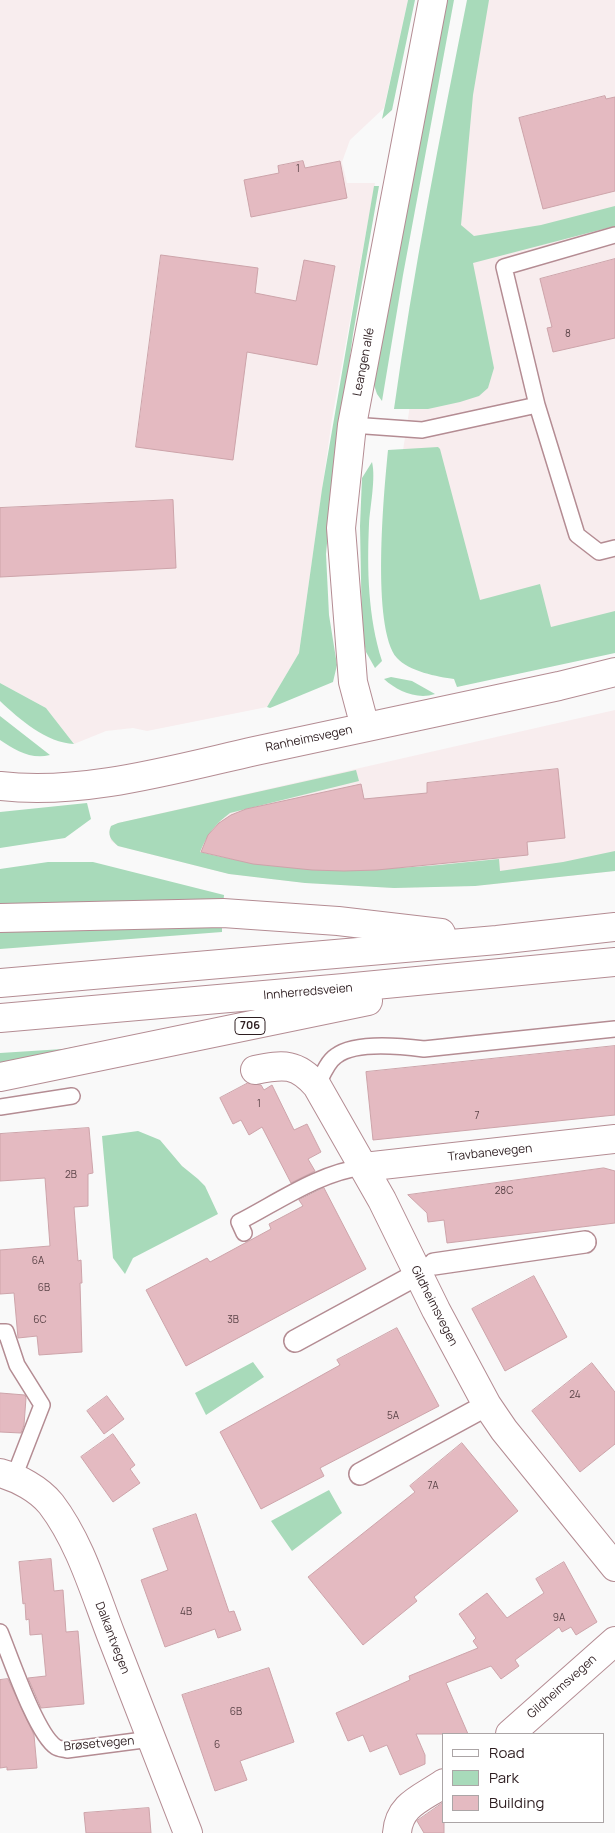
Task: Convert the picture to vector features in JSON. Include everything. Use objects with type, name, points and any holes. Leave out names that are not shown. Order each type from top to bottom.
[{"type":"main road","name":"Leangen allé","points":[[365,727],[353,682],[341,528],[352,425],[433,0]]},
{"type":"main road","name":"Ranheimsvegen","points":[[0,786],[51,787],[102,782],[168,770],[559,686],[615,672]]},
{"type":"main road","points":[[5,918],[223,913],[338,921],[497,940]]},
{"type":"main road","points":[[0,983],[497,940],[615,927]]},
{"type":"main road","name":"Innherredsveien","points":[[0,1018],[615,962]]},
{"type":"main road","name":"706","points":[[0,1077],[499,974]]},
{"type":"main road","name":"Gildheimsvegen","points":[[255,1070],[271,1066],[290,1067],[304,1071],[317,1086],[426,1269],[487,1405],[504,1430],[615,1567]]},
{"type":"main road","name":"Travbanevegen","points":[[364,1167],[615,1139]]},
{"type":"main road","name":"Dalkantvegen","points":[[7,1475],[50,1502],[62,1520],[89,1578],[188,1833]]},
{"type":"main road","name":"Gildheimsvegen","points":[[511,1733],[615,1641]]},
{"type":"main road","points":[[397,1833],[398,1821],[408,1806],[442,1784]]},
{"type":"street","points":[[295,1341],[426,1269],[585,1242]]},
{"type":"street","points":[[360,1474],[487,1405]]},
{"type":"lane","points":[[615,235],[504,267],[537,405],[577,535],[599,552],[615,548]]},
{"type":"lane","points":[[352,425],[422,430],[537,405]]},
{"type":"lane","points":[[317,1086],[335,1056],[352,1049],[397,1045],[424,1049],[615,1029]]},
{"type":"lane","points":[[0,1107],[72,1096]]},
{"type":"lane","points":[[244,1233],[239,1222],[324,1178],[346,1169],[364,1167]]},
{"type":"lane","points":[[0,1332],[6,1332],[17,1365],[42,1405],[7,1475]]},
{"type":"lane","name":"Brøsetvegen","points":[[0,1632],[30,1705],[48,1739],[57,1748],[67,1750],[151,1739]]},
{"type":"shaded area","points":[[0,0],[408,0],[384,108],[350,140],[342,162],[347,183],[375,183],[332,419],[299,653],[267,707],[147,731],[133,728],[106,731],[74,744],[46,708],[0,683]]},
{"type":"shaded area","points":[[473,0],[615,0],[615,617],[455,666],[401,463]]},
{"type":"shaded area","points":[[615,710],[615,871],[475,886],[394,888],[305,883],[229,874],[118,846],[111,841],[109,832],[111,826],[118,823]]},
{"type":"green space","points":[[408,0],[415,0],[392,110],[382,119]]},
{"type":"green space","points":[[445,0],[454,0],[403,275],[382,401],[377,394],[373,382]]},
{"type":"green space","points":[[467,0],[489,0],[473,95],[461,225],[474,236],[541,225],[615,206],[615,226],[473,263],[494,368],[488,388],[479,396],[460,402],[428,409],[394,409],[418,255]]},
{"type":"green space","points":[[374,186],[379,186],[353,334],[326,554],[329,615],[337,665],[333,682],[270,708],[267,707],[299,653],[322,489]]},
{"type":"green space","points":[[438,447],[480,600],[540,584],[551,627],[615,611],[615,653],[457,687],[454,679],[416,670],[402,663],[397,658],[389,642],[384,619],[382,590],[382,526],[388,450]]},
{"type":"green space","points":[[372,462],[373,476],[368,559],[369,593],[377,644],[382,661],[375,668],[366,652],[362,631],[360,526],[362,478]]},
{"type":"green space","points":[[391,677],[412,681],[435,694],[421,696],[401,691],[384,679]]},
{"type":"green space","points":[[0,683],[46,708],[74,744],[64,743],[44,735],[16,715],[0,701]]},
{"type":"green space","points":[[0,716],[50,755],[30,755],[0,740]]},
{"type":"green space","points":[[356,770],[359,781],[230,813],[212,830],[200,852],[239,861],[277,866],[349,870],[385,869],[499,859],[500,871],[563,862],[615,851],[615,871],[475,886],[394,888],[305,883],[229,874],[118,846],[110,835],[111,826],[118,823]]},
{"type":"green space","points":[[87,803],[91,819],[65,838],[0,848],[0,812]]},
{"type":"green space","points":[[48,862],[93,862],[224,895],[223,907],[0,907],[0,869]]},
{"type":"green space","points":[[222,924],[222,932],[0,949],[0,928]]},
{"type":"green space","points":[[176,1027],[0,1064],[0,1053],[63,1049]]},
{"type":"green space","points":[[138,1131],[160,1140],[182,1166],[205,1186],[218,1214],[133,1258],[125,1274],[113,1258],[102,1136]]},
{"type":"green space","points":[[253,1362],[264,1377],[206,1415],[195,1393]]},
{"type":"green space","points":[[329,1490],[342,1513],[292,1551],[271,1521]]},
{"type":"building","points":[[605,96],[606,99],[615,97],[615,191],[543,209],[519,118]]},
{"type":"building","points":[[303,161],[305,168],[340,161],[347,198],[251,217],[244,180],[279,173],[278,166]]},
{"type":"building","points":[[161,255],[258,268],[255,293],[296,301],[304,260],[335,266],[317,365],[247,352],[233,460],[136,447]]},
{"type":"building","points":[[615,259],[615,338],[553,352],[547,328],[552,327],[540,279]]},
{"type":"building","points":[[173,500],[176,568],[0,577],[0,508]]},
{"type":"building","points":[[558,769],[565,838],[527,842],[528,855],[377,870],[344,871],[253,864],[201,852],[208,835],[219,823],[231,815],[246,809],[361,784],[364,799],[427,793],[427,783]]},
{"type":"building","points":[[615,1046],[615,1115],[373,1140],[366,1072]]},
{"type":"building","points":[[248,1083],[261,1085],[264,1090],[272,1085],[294,1130],[307,1124],[321,1152],[308,1159],[315,1171],[291,1183],[262,1127],[249,1135],[241,1120],[233,1124],[220,1098]]},
{"type":"building","points":[[89,1128],[93,1173],[88,1174],[88,1206],[74,1207],[78,1261],[81,1260],[82,1352],[39,1355],[37,1336],[18,1338],[14,1293],[0,1294],[0,1250],[50,1246],[45,1178],[0,1181],[0,1134]]},
{"type":"building","points":[[604,1168],[615,1171],[615,1223],[447,1243],[444,1220],[428,1222],[427,1213],[408,1195]]},
{"type":"building","points":[[324,1188],[366,1269],[186,1366],[146,1290],[207,1258],[210,1262],[271,1229],[269,1224],[303,1206],[299,1200]]},
{"type":"building","points":[[534,1276],[567,1337],[505,1371],[472,1309]]},
{"type":"building","points":[[397,1328],[439,1406],[320,1468],[324,1476],[261,1509],[220,1432],[340,1365],[337,1360]]},
{"type":"building","points":[[592,1363],[615,1392],[615,1444],[580,1472],[532,1411]]},
{"type":"building","points":[[0,1393],[25,1395],[24,1425],[21,1433],[0,1432]]},
{"type":"building","points":[[107,1396],[124,1419],[104,1434],[87,1411]]},
{"type":"building","points":[[113,1434],[135,1465],[130,1469],[140,1483],[113,1502],[81,1457]]},
{"type":"building","points":[[462,1443],[518,1511],[414,1597],[417,1601],[363,1645],[308,1577],[415,1492],[410,1486]]},
{"type":"building","points":[[196,1514],[229,1612],[234,1611],[241,1630],[218,1638],[215,1629],[165,1647],[141,1580],[168,1570],[153,1529]]},
{"type":"building","points":[[51,1559],[54,1591],[63,1590],[66,1632],[78,1631],[84,1704],[41,1708],[28,1678],[46,1676],[42,1634],[30,1635],[29,1619],[26,1620],[25,1603],[23,1604],[19,1562]]},
{"type":"building","points":[[564,1562],[597,1622],[576,1635],[571,1627],[562,1632],[559,1627],[515,1660],[519,1666],[501,1679],[491,1666],[446,1683],[468,1733],[416,1734],[425,1755],[425,1764],[400,1775],[387,1745],[370,1752],[363,1735],[348,1741],[336,1713],[410,1680],[409,1676],[478,1648],[473,1641],[476,1638],[459,1614],[487,1593],[507,1618],[544,1593],[536,1579]]},
{"type":"building","points":[[269,1668],[294,1742],[240,1761],[247,1780],[215,1791],[182,1695]]},
{"type":"building","points":[[8,1679],[34,1735],[37,1768],[7,1770],[7,1767],[0,1768],[0,1680]]},
{"type":"building","points":[[442,1803],[444,1833],[424,1833],[417,1821]]},
{"type":"building","points":[[149,1808],[151,1833],[86,1833],[84,1813]]}]
